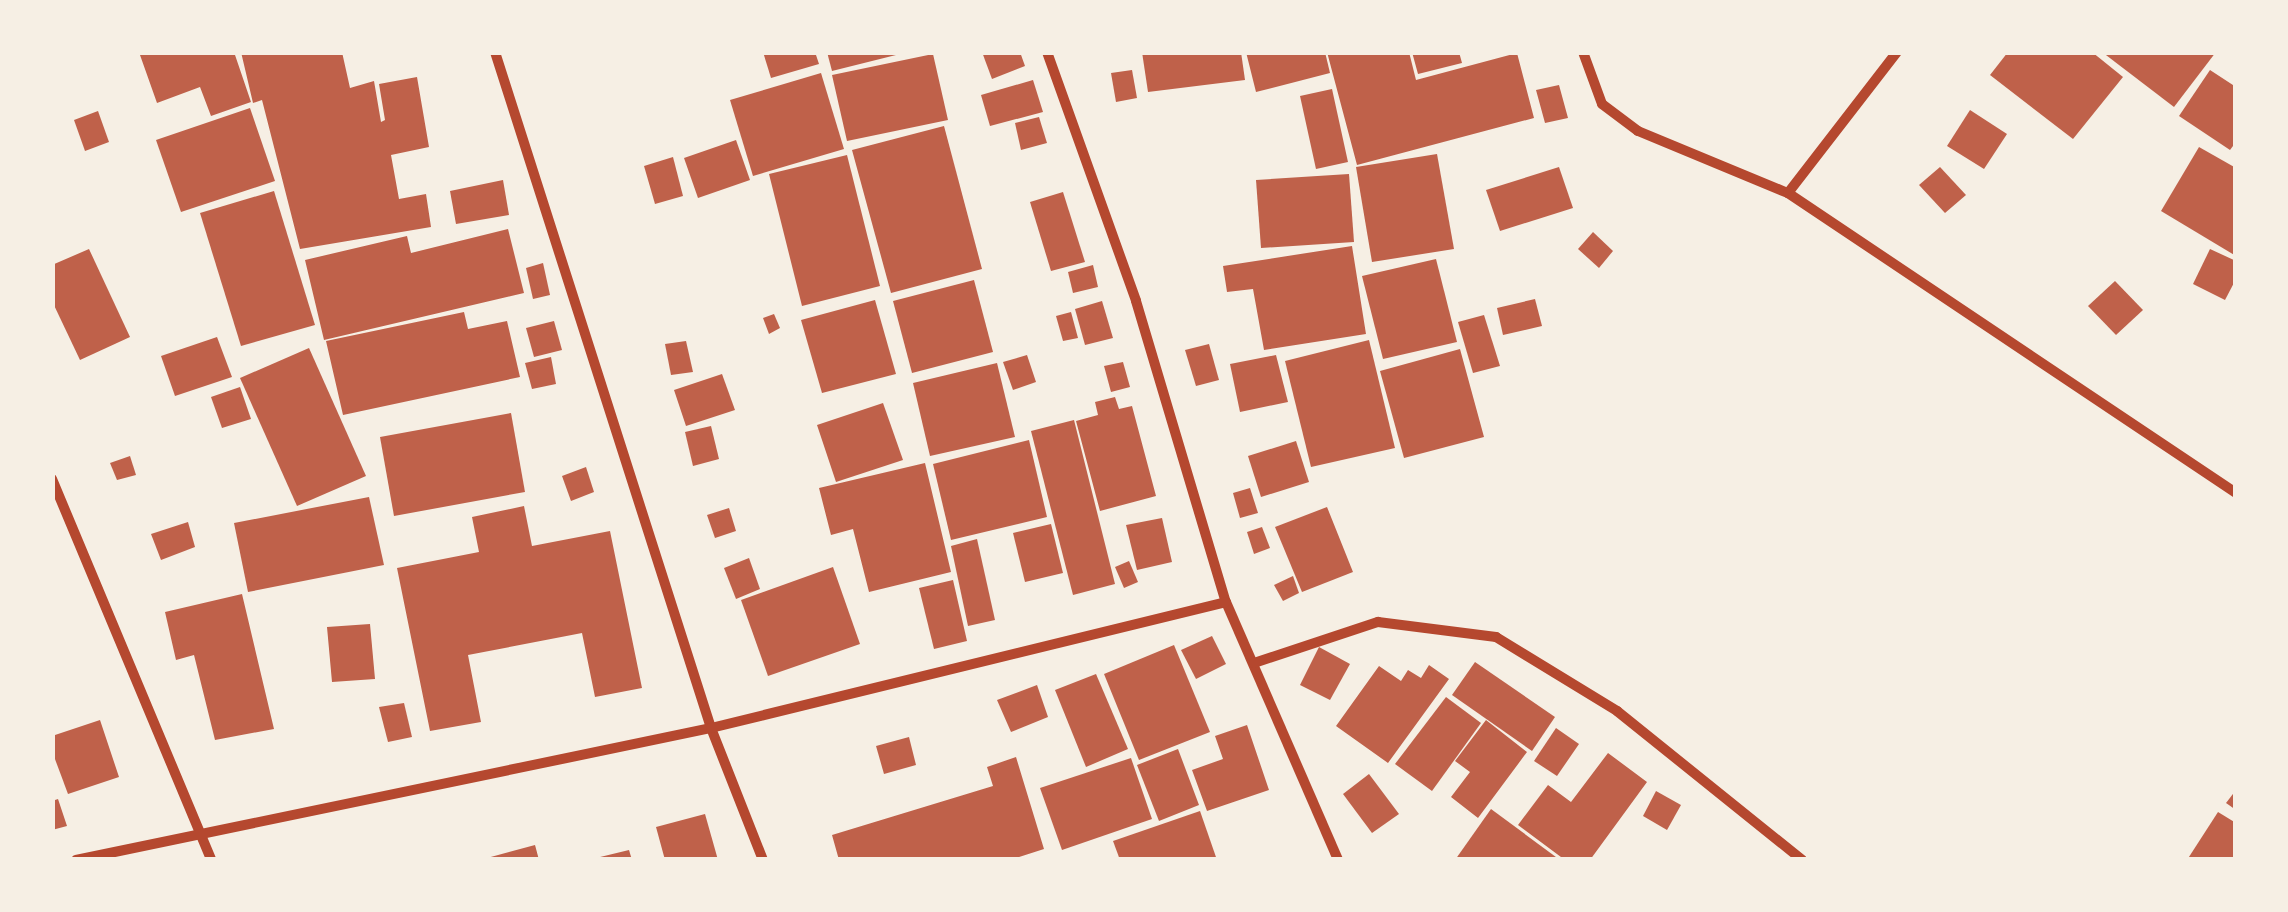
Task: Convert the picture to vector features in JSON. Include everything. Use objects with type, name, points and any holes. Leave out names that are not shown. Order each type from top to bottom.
[{"type":"street","points":[[494,52],[711,728],[764,860]]},
{"type":"street","points":[[1048,52],[1136,301],[1226,602],[1338,860]]},
{"type":"street","points":[[1583,52],[1602,104],[1638,130],[1788,193],[2236,493]]},
{"type":"street","points":[[1788,193],[1897,52]]},
{"type":"street","points":[[52,479],[211,860]]},
{"type":"street","points":[[76,860],[201,830],[711,728],[1226,602]]},
{"type":"street","points":[[1254,664],[1378,622],[1496,637],[1617,711],[1802,860]]},
{"type":"building","points":[[234,52],[251,102],[211,116],[200,87],[157,103],[140,55]]},
{"type":"building","points":[[241,52],[342,52],[350,88],[374,81],[381,122],[385,120],[379,84],[417,77],[429,147],[391,155],[399,199],[426,194],[431,227],[300,249],[262,100],[253,103]]},
{"type":"building","points":[[763,52],[815,52],[819,64],[771,78]]},
{"type":"building","points":[[827,52],[899,52],[900,54],[832,71]]},
{"type":"building","points":[[982,52],[1020,52],[1025,66],[992,79]]},
{"type":"building","points":[[1142,52],[1241,52],[1245,80],[1148,92]]},
{"type":"building","points":[[1246,52],[1325,52],[1330,73],[1256,92]]},
{"type":"building","points":[[1327,52],[1409,52],[1416,80],[1517,53],[1534,118],[1357,165]]},
{"type":"building","points":[[1412,52],[1459,52],[1462,63],[1418,74]]},
{"type":"building","points":[[2008,52],[2092,52],[2123,77],[2073,139],[1990,75]]},
{"type":"building","points":[[2102,52],[2216,52],[2174,107]]},
{"type":"building","points":[[933,54],[948,120],[847,141],[832,75]]},
{"type":"building","points":[[1132,70],[1137,98],[1116,102],[1111,73]]},
{"type":"building","points":[[2210,70],[2236,87],[2236,142],[2230,150],[2179,116]]},
{"type":"building","points":[[821,73],[844,149],[753,176],[730,100]]},
{"type":"building","points":[[1033,80],[1043,112],[990,126],[981,95]]},
{"type":"building","points":[[1559,85],[1568,118],[1545,123],[1536,90]]},
{"type":"building","points":[[1332,89],[1348,162],[1316,169],[1300,96]]},
{"type":"building","points":[[250,108],[275,181],[181,212],[156,140]]},
{"type":"building","points":[[1970,110],[2007,134],[1984,169],[1947,146]]},
{"type":"building","points":[[98,111],[109,142],[85,151],[74,120]]},
{"type":"building","points":[[1039,117],[1047,143],[1021,150],[1015,123]]},
{"type":"building","points":[[944,126],[982,269],[891,293],[852,150]]},
{"type":"building","points":[[736,140],[750,180],[698,198],[684,158]]},
{"type":"building","points":[[2199,147],[2236,168],[2236,256],[2161,211]]},
{"type":"building","points":[[1437,154],[1454,249],[1372,262],[1356,167]]},
{"type":"building","points":[[847,155],[880,286],[802,306],[769,174]]},
{"type":"building","points":[[673,157],[683,196],[655,204],[644,166]]},
{"type":"building","points":[[1559,167],[1573,208],[1500,231],[1486,190]]},
{"type":"building","points":[[1940,167],[1966,195],[1945,213],[1919,185]]},
{"type":"building","points":[[1349,174],[1354,242],[1261,248],[1256,180]]},
{"type":"building","points":[[503,180],[509,215],[456,224],[450,191]]},
{"type":"building","points":[[274,191],[315,325],[241,346],[200,213]]},
{"type":"building","points":[[1063,192],[1085,262],[1051,271],[1030,202]]},
{"type":"building","points":[[508,229],[524,293],[324,340],[305,260],[407,236],[411,253]]},
{"type":"building","points":[[1593,232],[1613,251],[1599,268],[1578,249]]},
{"type":"building","points":[[1352,246],[1366,334],[1264,350],[1253,289],[1227,292],[1223,266]]},
{"type":"building","points":[[89,249],[130,337],[80,360],[52,301],[52,265]]},
{"type":"building","points":[[2210,249],[2236,261],[2236,279],[2225,300],[2193,284]]},
{"type":"building","points":[[1436,259],[1457,342],[1383,359],[1362,276]]},
{"type":"building","points":[[543,263],[550,295],[533,299],[526,268]]},
{"type":"building","points":[[1093,265],[1098,287],[1073,293],[1068,272]]},
{"type":"building","points":[[974,280],[993,352],[912,373],[893,301]]},
{"type":"building","points":[[2115,281],[2143,310],[2116,335],[2088,306]]},
{"type":"building","points":[[1535,299],[1542,326],[1503,335],[1497,308]]},
{"type":"building","points":[[875,300],[896,374],[822,393],[801,320]]},
{"type":"building","points":[[1102,301],[1113,338],[1085,345],[1075,309]]},
{"type":"building","points":[[464,312],[468,329],[507,321],[520,377],[343,415],[326,341]]},
{"type":"building","points":[[1071,312],[1078,338],[1063,341],[1056,316]]},
{"type":"building","points":[[774,314],[780,328],[769,334],[763,318]]},
{"type":"building","points":[[1484,315],[1500,366],[1473,373],[1458,322]]},
{"type":"building","points":[[554,321],[562,350],[534,357],[526,328]]},
{"type":"building","points":[[217,337],[232,377],[175,396],[161,356]]},
{"type":"building","points":[[1369,340],[1395,448],[1311,467],[1285,361]]},
{"type":"building","points":[[686,341],[693,372],[671,375],[665,344]]},
{"type":"building","points":[[1209,344],[1219,380],[1196,386],[1185,350]]},
{"type":"building","points":[[309,348],[366,476],[297,506],[240,378]]},
{"type":"building","points":[[1460,349],[1484,437],[1404,458],[1380,371]]},
{"type":"building","points":[[1027,355],[1036,382],[1013,390],[1003,362]]},
{"type":"building","points":[[1276,355],[1288,402],[1240,412],[1230,364]]},
{"type":"building","points":[[551,357],[556,384],[532,389],[525,363]]},
{"type":"building","points":[[1123,362],[1130,387],[1111,392],[1104,366]]},
{"type":"building","points":[[997,363],[1015,437],[930,456],[913,383]]},
{"type":"building","points":[[722,374],[735,410],[686,426],[674,390]]},
{"type":"building","points":[[240,387],[251,419],[222,428],[211,397]]},
{"type":"building","points":[[1115,397],[1119,409],[1132,406],[1156,496],[1100,511],[1076,421],[1098,415],[1095,402]]},
{"type":"building","points":[[883,403],[903,460],[836,482],[817,425]]},
{"type":"building","points":[[511,413],[525,492],[394,516],[380,437]]},
{"type":"building","points":[[1074,420],[1115,584],[1073,595],[1031,431]]},
{"type":"building","points":[[711,426],[719,459],[693,466],[685,432]]},
{"type":"building","points":[[1029,440],[1047,517],[951,540],[933,464]]},
{"type":"building","points":[[1296,441],[1309,482],[1261,497],[1248,456]]},
{"type":"building","points":[[130,456],[136,475],[117,480],[110,463]]},
{"type":"building","points":[[925,463],[951,572],[869,592],[853,529],[831,535],[819,488]]},
{"type":"building","points":[[586,467],[594,492],[571,501],[562,476]]},
{"type":"building","points":[[1250,488],[1258,513],[1240,518],[1233,493]]},
{"type":"building","points":[[369,497],[384,565],[248,592],[234,523]]},
{"type":"building","points":[[524,506],[532,546],[610,531],[642,688],[595,697],[582,633],[468,655],[481,722],[430,731],[397,568],[479,552],[472,517]]},
{"type":"building","points":[[1327,507],[1353,572],[1302,592],[1275,527]]},
{"type":"building","points":[[729,508],[736,531],[715,538],[707,515]]},
{"type":"building","points":[[1162,518],[1172,562],[1137,570],[1126,525]]},
{"type":"building","points":[[188,522],[195,547],[161,560],[151,534]]},
{"type":"building","points":[[1051,524],[1063,573],[1025,582],[1013,533]]},
{"type":"building","points":[[1262,527],[1270,548],[1254,554],[1247,532]]},
{"type":"building","points":[[977,539],[995,620],[968,626],[951,546]]},
{"type":"building","points":[[749,558],[760,589],[736,599],[724,568]]},
{"type":"building","points":[[1129,561],[1138,582],[1124,588],[1115,567]]},
{"type":"building","points":[[833,567],[860,644],[768,676],[741,600]]},
{"type":"building","points":[[1293,576],[1299,593],[1283,601],[1274,585]]},
{"type":"building","points":[[953,580],[967,641],[934,649],[919,588]]},
{"type":"building","points":[[242,594],[274,729],[215,740],[194,655],[176,660],[165,612]]},
{"type":"building","points":[[370,624],[375,679],[332,682],[327,627]]},
{"type":"building","points":[[1212,636],[1226,664],[1196,679],[1181,650]]},
{"type":"building","points":[[1174,645],[1210,732],[1139,760],[1104,674]]},
{"type":"building","points":[[1319,647],[1350,664],[1330,700],[1300,685]]},
{"type":"building","points":[[1475,662],[1555,717],[1532,751],[1452,695]]},
{"type":"building","points":[[1429,665],[1449,679],[1388,763],[1336,726],[1379,666],[1401,681],[1408,670],[1421,678]]},
{"type":"building","points":[[1096,674],[1128,749],[1086,767],[1055,690]]},
{"type":"building","points":[[1037,685],[1048,717],[1011,732],[997,700]]},
{"type":"building","points":[[1446,697],[1481,723],[1432,791],[1395,764]]},
{"type":"building","points":[[404,703],[412,737],[388,742],[379,707]]},
{"type":"building","points":[[100,720],[119,777],[68,794],[52,751],[52,736]]},
{"type":"building","points":[[1486,720],[1527,752],[1478,818],[1451,797],[1470,772],[1455,761]]},
{"type":"building","points":[[1247,725],[1269,790],[1207,811],[1192,770],[1223,759],[1215,736]]},
{"type":"building","points":[[1556,728],[1579,744],[1557,776],[1534,761]]},
{"type":"building","points":[[909,737],[916,765],[884,774],[876,746]]},
{"type":"building","points":[[1178,749],[1199,805],[1159,821],[1137,765]]},
{"type":"building","points":[[1608,753],[1647,782],[1590,860],[1565,860],[1518,825],[1548,785],[1571,802]]},
{"type":"building","points":[[1016,757],[1044,849],[1010,860],[839,860],[832,835],[993,786],[987,767]]},
{"type":"building","points":[[1131,758],[1152,819],[1062,850],[1040,788]]},
{"type":"building","points":[[1369,774],[1399,814],[1372,833],[1343,794]]},
{"type":"building","points":[[2236,790],[2236,810],[2226,803]]},
{"type":"building","points":[[1656,791],[1681,805],[1667,830],[1643,816]]},
{"type":"building","points":[[58,799],[67,826],[52,830],[52,801]]},
{"type":"building","points":[[1491,809],[1560,860],[1455,860]]},
{"type":"building","points":[[1200,811],[1217,860],[1120,860],[1113,841]]},
{"type":"building","points":[[2218,812],[2236,823],[2236,860],[2187,860]]},
{"type":"building","points":[[705,814],[718,860],[665,860],[656,827]]},
{"type":"building","points":[[535,845],[539,860],[487,860],[487,858]]},
{"type":"building","points":[[629,850],[632,860],[596,858]]}]
